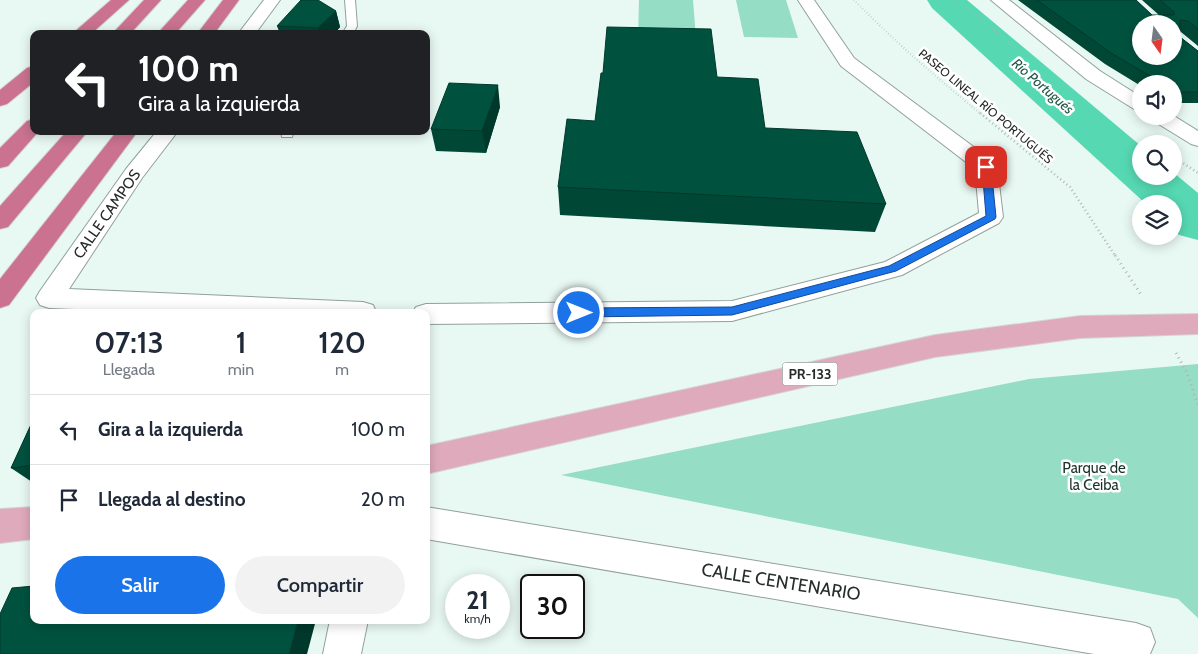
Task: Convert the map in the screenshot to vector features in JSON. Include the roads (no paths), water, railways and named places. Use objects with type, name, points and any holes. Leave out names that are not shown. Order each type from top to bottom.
[{"type":"highway","points":[[85,30],[121,0]]},
{"type":"highway","points":[[124,30],[153,0]]},
{"type":"highway","points":[[169,30],[197,0]]},
{"type":"highway","points":[[207,30],[231,0]]},
{"type":"highway","points":[[0,100],[30,75]]},
{"type":"highway","points":[[0,161],[30,129]]},
{"type":"highway","points":[[0,221],[74,135]]},
{"type":"highway","points":[[0,298],[125,135]]},
{"type":"main road","name":"PR-133","points":[[430,459],[935,346],[1080,327],[1198,324]]},
{"type":"main road","points":[[0,526],[30,523]]},
{"type":"street","points":[[249,30],[272,0]]},
{"type":"street","points":[[430,314],[732,311],[893,268],[991,217],[986,167],[846,62],[806,0]]},
{"type":"street","points":[[999,0],[1092,75],[1132,99]]},
{"type":"street","points":[[1174,125],[1198,140]]},
{"type":"street","name":"CALLE CAMPOS","points":[[165,135],[134,174],[49,298],[296,309]]},
{"type":"street","name":"CALLE CENTENARIO","points":[[430,524],[1142,648]]},
{"type":"street","points":[[342,654],[348,624]]},
{"type":"lane","points":[[350,0],[352,26],[350,30]]},
{"type":"waterway","name":"Río Portugués","points":[[945,0],[1132,164]]},
{"type":"waterway","name":"Río Portugués","points":[[1156,185],[1198,222]]},
{"type":"park label","name":"Parque de la Ceiba","points":[[1094,476]]}]
